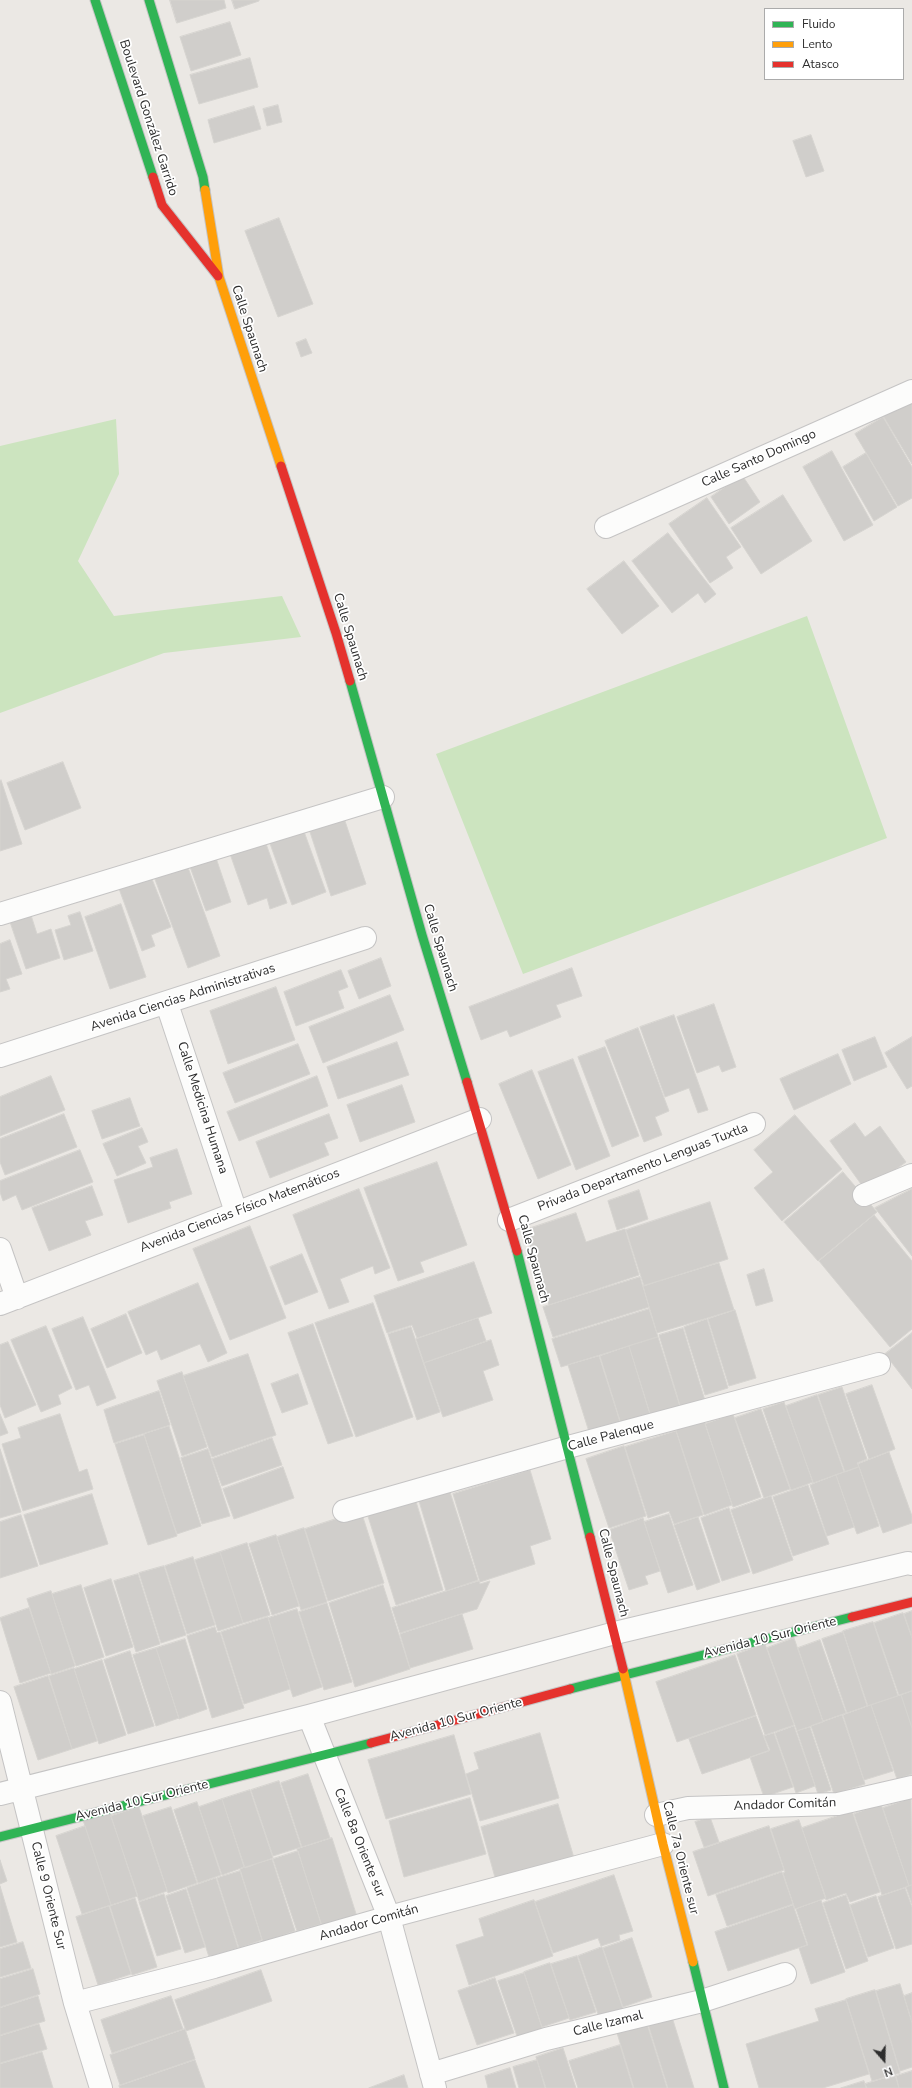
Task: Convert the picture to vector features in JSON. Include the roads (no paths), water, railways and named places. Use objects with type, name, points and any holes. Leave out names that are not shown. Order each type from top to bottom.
[{"type":"street","name":"Boulevard González Garrido","points":[[95,0],[162,205],[219,277]]},
{"type":"street","points":[[149,0],[203,177],[219,277]]},
{"type":"street","name":"Calle Spaunach","points":[[219,277],[336,633],[422,935],[480,1119],[509,1220],[615,1633]]},
{"type":"street","name":"Calle Santo Domingo","points":[[606,527],[912,391]]},
{"type":"street","points":[[0,914],[383,797]]},
{"type":"street","name":"Avenida Ciencias Administrativas","points":[[0,1056],[167,1004],[365,938]]},
{"type":"street","name":"Calle Medicina Humana","points":[[167,1004],[236,1212]]},
{"type":"street","name":"Avenida Ciencias Físico Matemáticos","points":[[8,1301],[480,1119]]},
{"type":"street","name":"Privada Departamento Lenguas Tuxtla","points":[[509,1220],[754,1124]]},
{"type":"street","points":[[864,1195],[912,1175]]},
{"type":"street","points":[[0,1249],[8,1301]]},
{"type":"street","name":"Calle Palenque","points":[[344,1511],[568,1447],[879,1364]]},
{"type":"street","points":[[0,1794],[309,1716],[615,1633],[908,1563],[912,1564]]},
{"type":"street","name":"Avenida 10 Sur Oriente","points":[[0,1837],[324,1756],[624,1674],[912,1602]]},
{"type":"street","name":"Calle 7a Oriente sur","points":[[615,1633],[656,1815],[724,2088]]},
{"type":"street","name":"Calle 9 Oriente Sur","points":[[0,1702],[75,2003],[101,2088]]},
{"type":"street","name":"Calle 8a Oriente sur","points":[[309,1716],[388,1916],[433,2081]]},
{"type":"street","name":"Andador Comitán","points":[[656,1815],[688,1808],[838,1804],[912,1787]]},
{"type":"street","name":"Andador Comitán","points":[[75,2003],[214,1967],[388,1916],[663,1844]]},
{"type":"street","name":"Calle Izamal","points":[[433,2081],[546,2039],[702,2000],[785,1974]]}]
